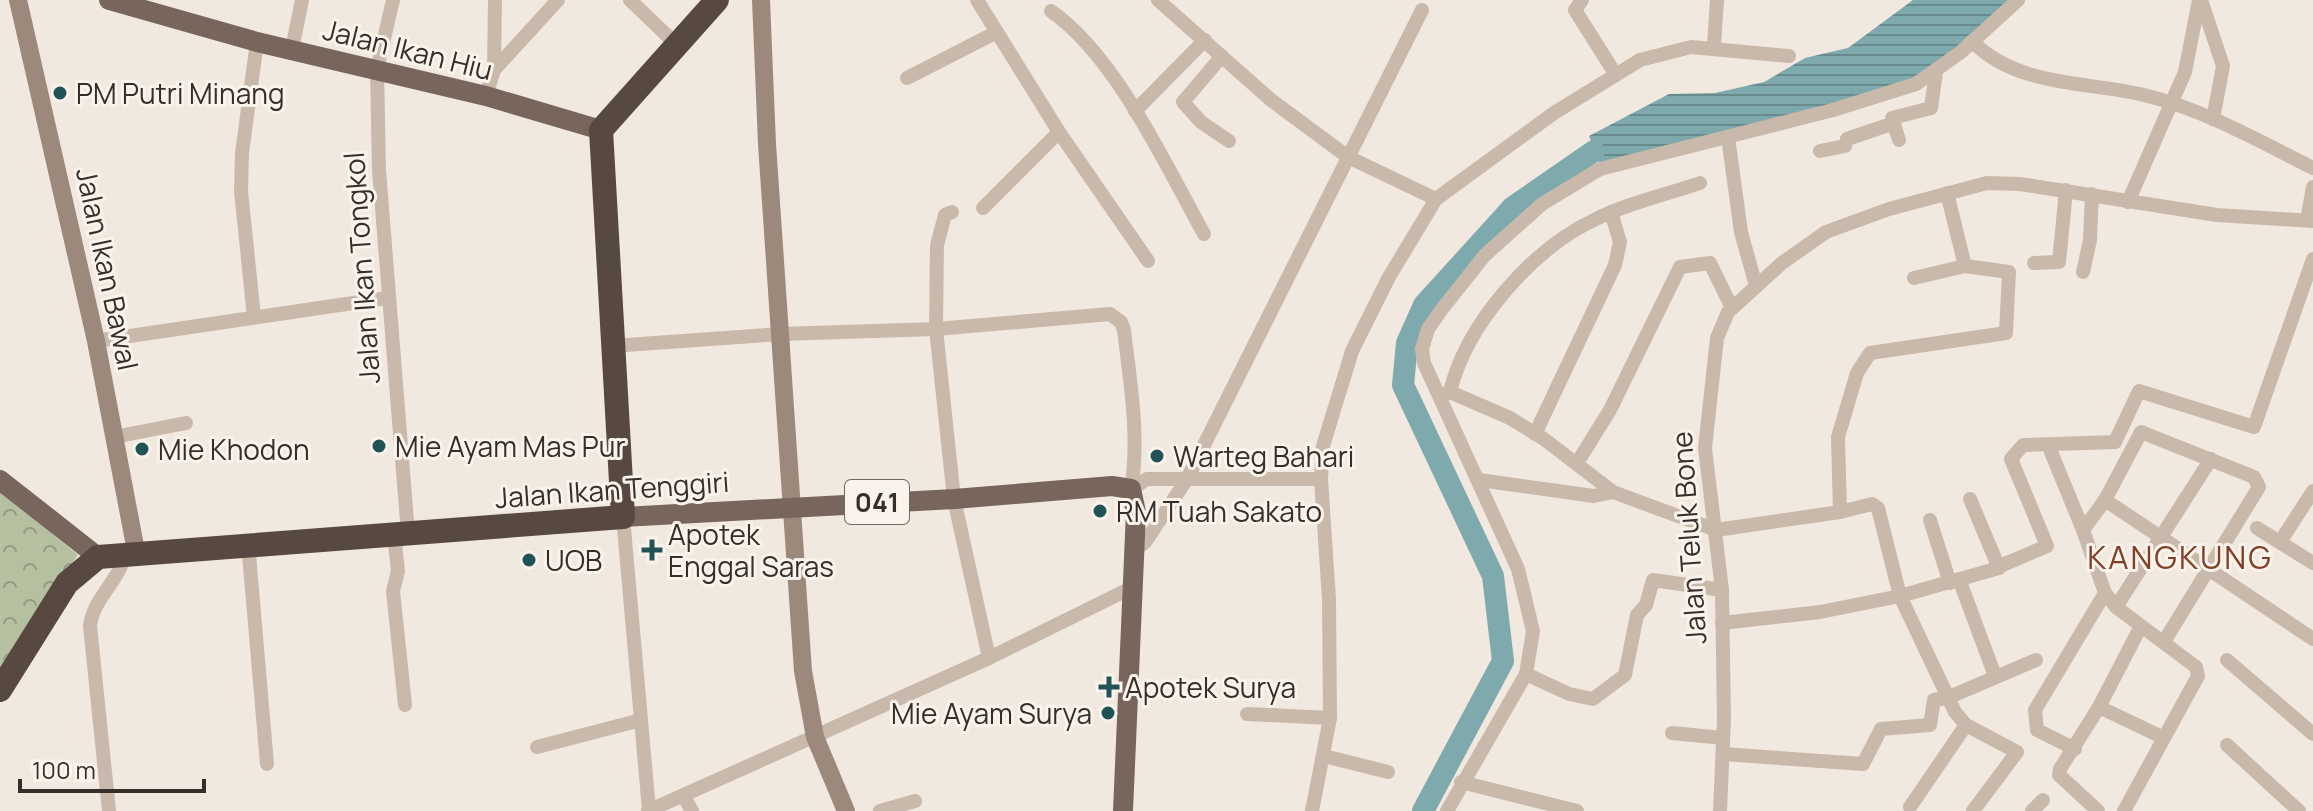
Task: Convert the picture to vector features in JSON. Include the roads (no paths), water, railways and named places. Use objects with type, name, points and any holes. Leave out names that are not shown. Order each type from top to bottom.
[{"type":"highway","points":[[623,517],[601,130],[717,0]]},
{"type":"highway","name":"Jalan Ikan Tenggiri","points":[[98,557],[248,543],[623,517]]},
{"type":"highway","points":[[0,690],[67,583],[98,557]]},
{"type":"main road","name":"Jalan Ikan Hiu","points":[[109,0],[257,42],[486,96],[601,130]]},
{"type":"main road","points":[[0,480],[98,557]]},
{"type":"main road","name":"Jalan Ikan Tenggiri","points":[[623,517],[954,499],[1112,486],[1131,489]]},
{"type":"main road","points":[[1123,811],[1136,500],[1131,489]]},
{"type":"street","name":"Jalan Ikan Bawal","points":[[18,0],[96,341],[114,437],[130,552]]},
{"type":"street","points":[[292,49],[302,0]]},
{"type":"street","name":"Jalan Ikan Tongkol","points":[[393,0],[377,69],[401,534],[393,591],[405,705]]},
{"type":"street","points":[[486,96],[494,70],[495,0]]},
{"type":"street","points":[[494,70],[558,0]]},
{"type":"street","points":[[630,0],[678,46]]},
{"type":"street","points":[[761,0],[803,671],[815,737],[846,811]]},
{"type":"street","points":[[977,0],[1059,132],[1148,261]]},
{"type":"street","points":[[1582,0],[1575,10],[1616,75]]},
{"type":"street","points":[[1714,46],[1717,0]]},
{"type":"street","points":[[1447,811],[1461,782],[1485,750],[1526,674],[1533,631],[1522,580],[1446,394],[1424,363],[1422,349],[1428,329],[1485,255],[1542,204],[1600,169],[1833,110],[1916,84],[1936,72],[2018,0]]},
{"type":"street","points":[[2128,202],[2185,72],[2200,0]]},
{"type":"street","points":[[2200,0],[2223,66],[2213,119]]},
{"type":"street","points":[[1163,2],[1271,100],[1348,157],[1436,199]]},
{"type":"street","points":[[1134,551],[1146,541],[1187,479],[1422,10]]},
{"type":"street","points":[[1051,11],[1099,60],[1135,111],[1204,234]]},
{"type":"street","points":[[907,78],[997,32]]},
{"type":"street","points":[[1135,111],[1205,40]]},
{"type":"street","points":[[1972,41],[1987,57],[2005,66],[2062,83],[2144,95],[2172,104],[2213,119],[2313,168]]},
{"type":"street","points":[[254,317],[241,191],[242,153],[257,42]]},
{"type":"street","points":[[1312,811],[1330,718],[1329,599],[1321,479],[1330,419],[1352,351],[1389,277],[1436,199],[1554,113],[1640,60],[1668,51],[1714,46],[1789,56]]},
{"type":"street","points":[[1222,56],[1183,102],[1201,122],[1229,141]]},
{"type":"street","points":[[1820,151],[1845,146],[1847,139],[1931,108],[1936,72]]},
{"type":"street","points":[[1882,93],[1899,140]]},
{"type":"street","points":[[983,208],[1059,132]]},
{"type":"street","points":[[1728,137],[1741,232],[1756,286]]},
{"type":"street","points":[[1446,394],[1488,311],[1507,287],[1558,244],[1592,220],[1700,183]]},
{"type":"street","name":"Jalan Teluk Bone","points":[[1720,811],[1723,754],[1722,590],[1705,448],[1706,414],[1717,338],[1732,308],[1782,263],[1826,232],[1987,183],[2066,190],[2217,215],[2310,220]]},
{"type":"street","points":[[2310,220],[2313,187]]},
{"type":"street","points":[[2034,263],[2059,262],[2066,190]]},
{"type":"street","points":[[1947,193],[1965,266]]},
{"type":"street","points":[[2083,272],[2090,240],[2092,194]]},
{"type":"street","points":[[952,212],[945,215],[937,245],[936,329],[954,499],[989,658]]},
{"type":"street","points":[[1535,434],[1615,265],[1620,242],[1611,212]]},
{"type":"street","points":[[1722,623],[1820,612],[1900,596],[2000,566],[2047,546],[2011,459],[2023,445],[2115,442],[2139,391],[2254,427],[2313,259]]},
{"type":"street","points":[[1577,463],[1610,410],[1680,267],[1710,263],[1732,308]]},
{"type":"street","points":[[1840,512],[1838,437],[1857,373],[1870,353],[2006,333],[2009,272],[1965,266],[1914,278]]},
{"type":"street","points":[[96,341],[387,298]]},
{"type":"street","points":[[612,346],[780,334],[936,329],[1101,313],[1116,316],[1124,330],[1133,404],[1135,468],[1131,489]]},
{"type":"street","points":[[1446,394],[1535,434],[1613,492],[1716,530],[1840,512],[1872,504],[1878,508],[1900,596],[1947,698],[1966,725],[2017,752],[1973,811]]},
{"type":"street","points":[[114,437],[186,423]]},
{"type":"street","points":[[2083,530],[2105,500],[2141,432],[2254,477],[2259,487],[2165,640]]},
{"type":"street","points":[[2051,452],[2105,593],[2116,607],[2165,640],[2199,671],[2124,811]]},
{"type":"street","points":[[2116,607],[2211,459]]},
{"type":"street","points":[[1131,489],[1147,479],[1321,479]]},
{"type":"street","points":[[1479,480],[1594,496],[1613,492]]},
{"type":"street","points":[[2280,542],[2313,491]]},
{"type":"street","points":[[1970,499],[2000,566]]},
{"type":"street","points":[[2105,500],[2313,639]]},
{"type":"street","points":[[623,517],[649,811],[989,658],[1131,588]]},
{"type":"street","points":[[1930,520],[1995,676]]},
{"type":"street","points":[[2257,528],[2313,563]]},
{"type":"street","points":[[248,543],[267,764]]},
{"type":"street","points":[[109,811],[90,626],[94,609],[121,571],[130,552]]},
{"type":"street","points":[[1526,674],[1569,694],[1593,699],[1625,675],[1637,615],[1646,605],[1653,580],[1722,590]]},
{"type":"street","points":[[2075,749],[2037,730],[2035,710],[2105,593]]},
{"type":"street","points":[[2098,811],[2059,775],[2141,626]]},
{"type":"street","points":[[1723,754],[1863,764],[1881,729],[1930,725],[1934,700],[1947,698],[2036,660]]},
{"type":"street","points":[[2227,660],[2313,734]]},
{"type":"street","points":[[2099,707],[2162,737]]},
{"type":"street","points":[[1247,714],[1330,718]]},
{"type":"street","points":[[537,747],[641,720]]},
{"type":"street","points":[[1910,807],[1966,725]]},
{"type":"street","points":[[1672,733],[1723,738]]},
{"type":"street","points":[[2227,745],[2299,811]]},
{"type":"street","points":[[1324,756],[1388,772]]},
{"type":"street","points":[[1461,782],[1577,811]]},
{"type":"street","points":[[683,795],[692,811]]},
{"type":"street","points":[[2032,811],[2043,800]]},
{"type":"street","points":[[880,811],[915,801]]},
{"type":"water","points":[[1913,0],[2015,0],[1925,79],[1600,165],[1589,136],[1669,94],[1715,93],[1764,82],[1805,58],[1848,48]]},
{"type":"waterway","points":[[1423,811],[1503,661],[1493,576],[1403,385],[1407,343],[1424,305],[1513,207],[1594,151]]},
{"type":"place","name":"PM Putri Minang","points":[[60,93]]},
{"type":"place","name":"Mie Ayam Mas Pur","points":[[379,446]]},
{"type":"place","name":"Mie Khodon","points":[[142,449]]},
{"type":"place","name":"Warteg Bahari","points":[[1157,456]]},
{"type":"place","name":"RM Tuah Sakato","points":[[1100,511]]},
{"type":"place","name":"Apotek Enggal Saras","points":[[652,550]]},
{"type":"place","name":"UOB","points":[[529,560]]},
{"type":"place","name":"Apotek Surya","points":[[1109,687]]},
{"type":"place","name":"Mie Ayam Surya","points":[[1108,713]]},
{"type":"district","name":"KANGKUNG","points":[[2180,557]]}]
